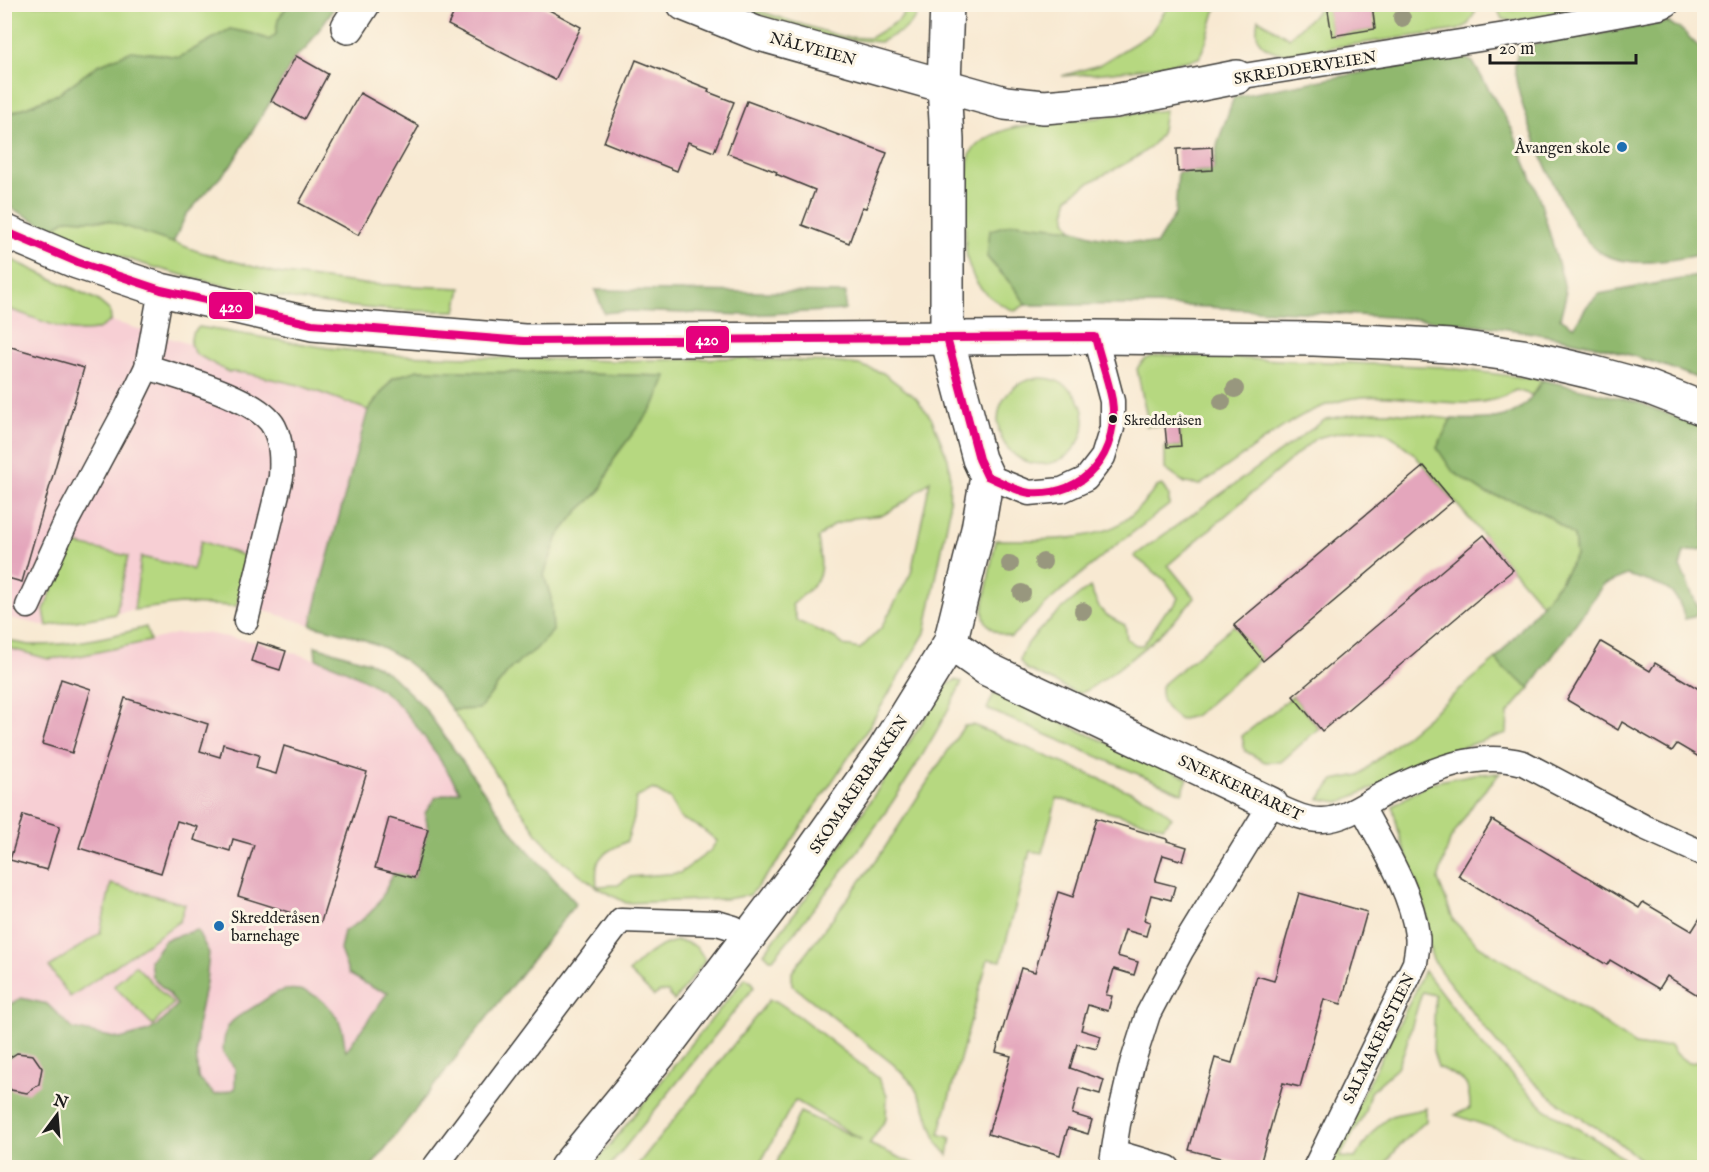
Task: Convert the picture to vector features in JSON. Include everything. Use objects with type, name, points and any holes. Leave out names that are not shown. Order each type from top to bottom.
[{"type":"street","name":"NÅLVEIEN","points":[[684,4],[756,33],[944,84]]},
{"type":"street","points":[[947,4],[944,84],[947,140],[947,339],[979,459],[987,476]]},
{"type":"street","name":"SKREDDERVEIEN","points":[[944,84],[1005,103],[1044,107],[1115,101],[1237,77]]},
{"type":"street","points":[[4,231],[77,262],[161,290],[312,324],[524,341],[1095,337],[1314,339],[1450,346],[1523,356],[1591,372],[1650,388],[1704,409]]},
{"type":"street","name":"SKOMAKERBAKKEN","points":[[566,1167],[662,1051],[797,873],[884,750],[950,643],[978,528],[987,476]]},
{"type":"street","name":"SNEKKERFARET","points":[[950,643],[987,669],[1270,804]]},
{"type":"lane","name":"SKREDDERVEIEN","points":[[1237,77],[1518,33],[1660,8],[1667,4]]},
{"type":"lane","points":[[28,606],[66,520],[147,367],[161,290]]},
{"type":"lane","points":[[987,476],[1029,493],[1062,490],[1086,479],[1103,457],[1112,428],[1112,401],[1095,337]]},
{"type":"lane","points":[[147,367],[212,389],[255,408],[266,416],[274,427],[282,455],[281,477],[246,621]]},
{"type":"lane","name":"SNEKKERFARET","points":[[1270,804],[1308,818],[1325,820],[1362,807],[1391,790],[1458,762],[1488,757],[1508,759],[1523,763],[1644,826],[1704,854]]},
{"type":"lane","points":[[1168,1167],[1112,1160],[1132,1064],[1148,1014],[1181,951],[1270,804]]},
{"type":"lane","name":"SALMAKERSTIEN","points":[[1315,1167],[1415,963],[1418,937],[1414,919],[1397,873],[1362,807]]},
{"type":"lane","points":[[434,1167],[621,920],[717,923],[749,936]]},
{"type":"shaded area","points":[[4,308],[96,330],[111,321],[190,344],[196,354],[228,372],[245,373],[299,385],[368,410],[311,625],[262,610],[232,604],[180,604],[47,626],[5,617]]},
{"type":"shaded area","name":"Skredderåsen barnehage","points":[[204,633],[257,642],[334,665],[357,676],[396,702],[442,762],[469,804],[389,992],[334,1068],[5,1167],[4,647],[48,659],[129,646],[175,634]]},
{"type":"green space","points":[[1516,4],[1601,5],[1512,21],[1502,19],[1498,6],[1514,10]]},
{"type":"green space","points":[[4,5],[288,5],[278,19],[276,34],[269,40],[230,29],[180,57],[151,53],[98,65],[58,94],[8,114],[4,112]]},
{"type":"green space","points":[[288,5],[336,5],[305,50],[296,56],[232,164],[186,215],[173,243],[109,221],[67,219],[51,229],[5,205],[4,113],[9,114],[58,94],[98,65],[132,51],[180,57],[230,29],[269,40],[276,34],[278,19]]},
{"type":"green space","points":[[732,5],[742,5],[843,37],[870,38],[898,21],[910,5],[921,5],[915,19],[904,30],[880,42],[826,38]]},
{"type":"green space","points":[[1169,5],[1217,5],[1199,58],[1131,70],[1062,76],[1099,65],[1150,34]]},
{"type":"green space","points":[[1324,5],[1328,5],[1332,36],[1374,29],[1372,5],[1479,5],[1468,25],[1458,30],[1284,54],[1270,50],[1258,39],[1258,19],[1289,38]]},
{"type":"green space","name":"Åvangen skole","points":[[1668,22],[1683,31],[1704,52],[1704,254],[1654,262],[1617,259],[1605,255],[1590,244],[1564,205],[1527,119],[1516,78],[1515,62],[1521,47]]},
{"type":"green space","points":[[1465,58],[1473,62],[1512,129],[1539,197],[1566,295],[1560,318],[1574,327],[1587,306],[1599,294],[1704,275],[1704,381],[1606,348],[1504,328],[1453,322],[1350,314],[1198,307],[1025,305],[1013,286],[987,257],[990,230],[1015,223],[1072,229],[1094,236],[1156,245],[1175,214],[1178,172],[1213,170],[1218,142],[1234,97],[1385,68]]},
{"type":"green space","points":[[1165,110],[1161,133],[1154,143],[1131,160],[1077,190],[1067,199],[1066,220],[1072,229],[1015,223],[987,257],[1013,286],[1025,305],[1015,311],[985,293],[973,276],[966,250],[967,170],[969,158],[976,146],[992,136],[1016,127]]},
{"type":"green space","points":[[67,219],[109,221],[133,227],[197,251],[276,273],[364,284],[461,288],[456,311],[367,308],[279,296],[191,278],[148,266],[106,252],[51,229]]},
{"type":"green space","points":[[4,256],[97,300],[110,311],[111,321],[95,330],[73,330],[5,308]]},
{"type":"green space","points":[[595,290],[846,293],[845,310],[747,315],[625,311],[604,313]]},
{"type":"green space","points":[[199,327],[328,348],[396,355],[617,361],[734,358],[831,362],[859,365],[883,373],[916,398],[932,419],[948,459],[949,514],[925,633],[867,730],[777,863],[750,895],[726,899],[626,903],[597,887],[561,860],[539,836],[452,710],[479,709],[511,668],[536,649],[551,598],[544,575],[558,536],[578,511],[600,491],[615,457],[655,404],[666,376],[418,370],[393,378],[368,410],[299,385],[245,373],[228,372],[196,354],[190,344],[192,334]],"holes":[[[930,481],[911,573],[881,628],[860,649],[845,646],[835,638],[797,621],[792,605],[815,583],[820,571],[818,538],[833,525],[854,518],[883,515],[905,502]],[[653,789],[670,799],[680,818],[701,828],[717,841],[710,851],[680,873],[629,877],[618,885],[597,886],[598,862],[605,853],[627,841],[634,818],[636,798]]]},
{"type":"green space","points":[[1164,355],[1441,367],[1543,380],[1532,395],[1516,390],[1498,398],[1479,402],[1437,402],[1394,397],[1354,398],[1338,401],[1311,411],[1286,425],[1200,485],[1185,483],[1165,469],[1165,447],[1181,446],[1179,426],[1146,426],[1147,418],[1137,369],[1145,359]]},
{"type":"green space","points":[[418,370],[666,376],[655,404],[615,457],[600,491],[578,511],[558,536],[544,575],[551,598],[553,631],[536,649],[511,668],[479,709],[452,710],[422,675],[391,652],[355,637],[311,625],[368,410],[393,378]]},
{"type":"green space","points":[[1041,378],[1058,381],[1072,390],[1081,404],[1084,421],[1081,438],[1072,452],[1058,461],[1041,464],[1024,461],[1010,452],[1001,438],[998,421],[1001,404],[1010,390],[1024,381]]},
{"type":"green space","points":[[1543,380],[1640,403],[1704,428],[1704,549],[1684,552],[1680,567],[1700,610],[1693,617],[1685,619],[1677,599],[1671,592],[1656,584],[1627,575],[1603,585],[1530,688],[1503,668],[1496,659],[1560,582],[1576,555],[1574,536],[1548,516],[1522,503],[1485,493],[1453,472],[1437,448],[1451,419],[1488,419],[1508,415],[1526,403]]},
{"type":"green space","points":[[1369,412],[1391,412],[1451,419],[1437,448],[1485,493],[1522,503],[1548,516],[1574,536],[1576,555],[1560,582],[1542,604],[1413,453],[1386,433],[1369,430],[1351,431],[1316,438],[1168,565],[1195,598],[1157,637],[1101,681],[1086,691],[1077,693],[1026,669],[1020,661],[1029,642],[1038,632],[1090,587],[1102,611],[1125,625],[1127,639],[1136,645],[1143,645],[1166,611],[1174,606],[1178,598],[1166,581],[1134,556],[1326,419]]},
{"type":"green space","points":[[1162,485],[1169,496],[1169,505],[1111,549],[1011,637],[992,629],[987,623],[983,610],[996,540],[1062,539],[1096,533],[1124,521],[1157,487]]},
{"type":"green space","points":[[201,541],[248,557],[237,606],[180,604],[134,610],[141,557],[193,570]]},
{"type":"green space","points":[[70,543],[128,556],[116,614],[47,626],[44,610]]},
{"type":"green space","points":[[1234,625],[1261,658],[1196,715],[1180,720],[1165,706],[1161,686]]},
{"type":"green space","points":[[146,627],[150,641],[79,656],[48,659],[5,647],[5,639],[29,645],[60,644]]},
{"type":"green space","points":[[315,646],[372,663],[391,675],[423,706],[517,838],[576,903],[371,1167],[5,1168],[5,1007],[21,998],[47,1004],[73,1029],[120,1039],[149,1031],[164,1020],[177,1005],[152,977],[150,960],[165,940],[197,930],[209,953],[198,1021],[196,1051],[198,1078],[215,1095],[235,1089],[235,1068],[223,1053],[227,1028],[235,1019],[272,995],[281,991],[301,990],[319,998],[338,1020],[346,1051],[388,992],[373,988],[349,974],[340,950],[344,931],[370,913],[394,872],[414,878],[428,829],[425,813],[436,797],[460,791],[422,734],[390,696],[359,677],[316,659]]},
{"type":"green space","points":[[1496,659],[1503,668],[1530,688],[1508,713],[1507,733],[1447,752],[1394,779],[1340,802],[1319,799],[1334,780],[1359,775]]},
{"type":"green space","points":[[955,680],[962,682],[922,756],[900,791],[825,894],[773,959],[770,959],[764,953],[806,898],[947,685]]},
{"type":"green space","points":[[994,693],[1188,778],[1182,793],[987,709]]},
{"type":"green space","points":[[1293,696],[1319,728],[1281,762],[1265,762],[1245,751],[1242,736]]},
{"type":"green space","points":[[973,725],[1152,801],[1172,817],[1163,827],[1057,798],[1042,853],[1030,851],[1001,961],[988,959],[939,1134],[951,1138],[948,1155],[938,1144],[924,1105],[912,1083],[893,1064],[792,985],[792,972],[880,855],[964,726]]},
{"type":"green space","points":[[1500,773],[1476,800],[1450,840],[1438,880],[1454,921],[1479,946],[1582,1008],[1635,1045],[1648,1047],[1670,1045],[1674,1052],[1688,1063],[1704,1061],[1704,1167],[1647,1167],[1616,1141],[1559,1103],[1531,1080],[1506,1053],[1433,959],[1429,948],[1425,910],[1399,833],[1393,806],[1429,783],[1475,774]]},
{"type":"green space","points":[[111,884],[185,904],[180,921],[70,997],[49,967],[100,933]]},
{"type":"green space","points":[[676,941],[694,946],[705,961],[674,1001],[668,992],[660,992],[654,996],[629,972],[650,953]]},
{"type":"green space","points":[[135,965],[173,1004],[153,1025],[114,986]]},
{"type":"green space","points":[[1424,970],[1481,1044],[1545,1109],[1607,1146],[1633,1167],[1606,1167],[1455,1115],[1470,1108],[1469,1091],[1463,1081],[1438,1067],[1433,1051],[1435,995],[1422,992],[1404,1052],[1396,1069],[1370,1092],[1365,1112],[1340,1157],[1355,1158],[1373,1132],[1391,1116],[1426,1108],[1426,1121],[1399,1146],[1383,1167],[1325,1168]]},
{"type":"green space","points":[[745,978],[753,983],[754,987],[609,1167],[592,1167]]},
{"type":"green space","points":[[769,1000],[776,1001],[800,1017],[878,1078],[887,1095],[886,1119],[869,1144],[921,1167],[775,1167],[800,1112],[862,1140],[795,1100],[758,1167],[636,1167]]},
{"type":"building","points":[[458,4],[538,4],[581,27],[555,80],[448,25]]},
{"type":"building","points":[[1327,4],[1372,4],[1375,29],[1332,36]]},
{"type":"building","points":[[296,56],[328,74],[304,119],[271,101]]},
{"type":"building","points":[[636,60],[709,89],[708,92],[734,102],[714,152],[688,142],[677,171],[604,142]]},
{"type":"building","points":[[360,93],[419,126],[358,235],[299,203]]},
{"type":"building","points":[[747,101],[887,153],[866,208],[862,207],[849,243],[802,225],[815,190],[776,174],[777,172],[727,153]]},
{"type":"building","points":[[1212,147],[1213,170],[1178,172],[1177,149]]},
{"type":"building","points":[[4,345],[84,368],[22,582],[4,577]]},
{"type":"building","points":[[1179,425],[1181,446],[1167,447],[1165,426]]},
{"type":"building","points":[[1424,466],[1453,501],[1263,661],[1234,625]]},
{"type":"building","points":[[1484,535],[1513,570],[1322,731],[1293,696]]},
{"type":"building","points":[[257,642],[286,651],[280,670],[251,661]]},
{"type":"building","points":[[1601,642],[1650,671],[1655,663],[1704,692],[1704,760],[1677,744],[1672,751],[1622,722],[1618,730],[1567,700]]},
{"type":"building","points":[[61,679],[91,689],[72,753],[42,744]]},
{"type":"building","points":[[125,698],[208,724],[200,751],[220,757],[223,744],[259,755],[256,768],[276,774],[284,746],[367,772],[321,922],[238,896],[254,845],[233,839],[230,851],[194,840],[198,827],[177,821],[161,873],[79,848]]},
{"type":"building","points":[[23,815],[60,826],[47,870],[10,860]]},
{"type":"building","points":[[389,818],[428,829],[414,878],[375,868]]},
{"type":"building","points":[[1096,818],[1187,847],[1183,861],[1163,855],[1155,881],[1175,886],[1171,900],[1151,895],[1144,920],[1150,922],[1146,936],[1125,930],[1117,956],[1138,962],[1134,975],[1114,969],[1106,995],[1112,996],[1108,1011],[1088,1005],[1081,1030],[1101,1036],[1097,1049],[1077,1044],[1070,1068],[1104,1080],[1100,1094],[1079,1088],[1072,1114],[1092,1120],[1088,1134],[1068,1128],[1060,1155],[988,1134],[1011,1056],[996,1052],[1021,968],[1035,972],[1058,892],[1073,897]]},
{"type":"building","points":[[1492,820],[1639,908],[1643,902],[1692,931],[1700,918],[1704,921],[1704,999],[1667,976],[1659,989],[1610,960],[1607,965],[1458,876]]},
{"type":"building","points":[[1299,893],[1367,912],[1341,1004],[1324,999],[1300,1087],[1283,1083],[1259,1168],[1189,1150],[1215,1058],[1232,1063],[1257,976],[1274,981]]},
{"type":"building","points":[[17,1053],[33,1055],[42,1068],[39,1084],[27,1093],[11,1090],[4,1081],[5,1061]]},
{"type":"transit line","name":"420","points":[[4,231],[77,262],[161,290],[312,324],[524,341],[947,338]]},
{"type":"transit line","name":"420","points":[[1095,337],[1112,400],[1113,419],[1104,454],[1095,468],[1067,488],[1050,492],[1025,492],[987,476],[979,459],[947,338],[1095,337]]},
{"type":"place","name":"Åvangen skole","points":[[1622,147]]},
{"type":"place","name":"Skredderåsen","points":[[1113,419]]},
{"type":"place","name":"Skredderåsen barnehage","points":[[219,926]]}]
